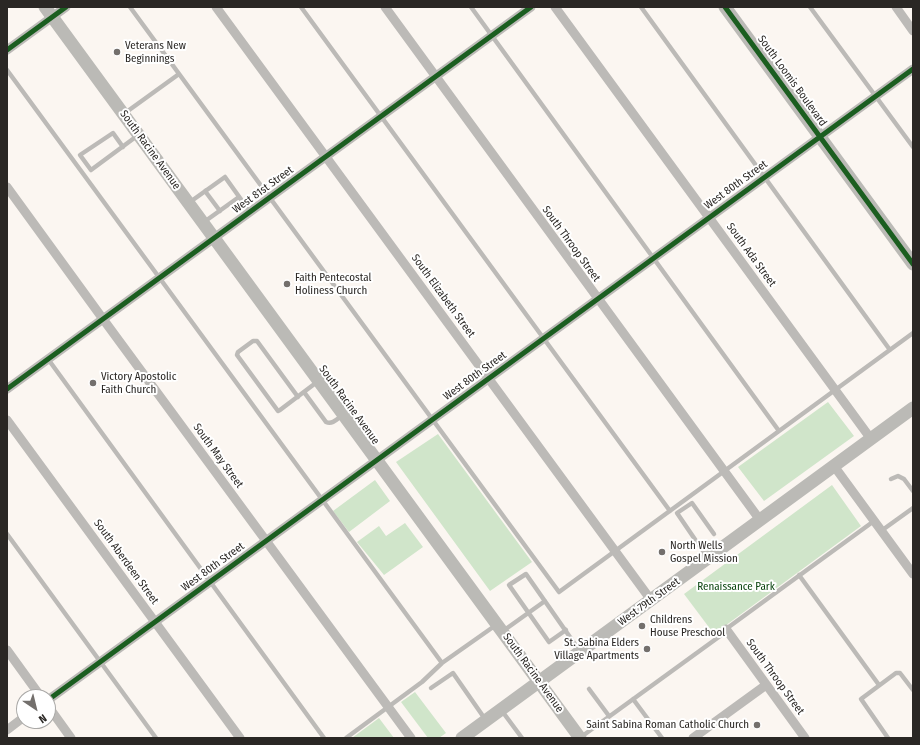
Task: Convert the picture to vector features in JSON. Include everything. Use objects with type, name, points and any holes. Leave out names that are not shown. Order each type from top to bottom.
[{"type":"street","points":[[7,50],[49,12],[66,7]]},
{"type":"street","name":"South Elizabeth Street","points":[[216,7],[651,600]]},
{"type":"street","name":"South Throop Street","points":[[386,7],[760,520]]},
{"type":"street","name":"West 81st Street","points":[[7,389],[531,7]]},
{"type":"street","name":"South Ada Street","points":[[555,7],[871,439]]},
{"type":"street","name":"South Loomis Boulevard","points":[[725,7],[913,264]]},
{"type":"street","points":[[896,7],[913,30]]},
{"type":"street","name":"South Racine Avenue","points":[[49,12],[580,738]]},
{"type":"street","name":"West 80th Street","points":[[56,694],[913,69]]},
{"type":"street","name":"South May Street","points":[[7,187],[411,738]]},
{"type":"street","name":"West 79th Street","points":[[462,738],[913,408]]},
{"type":"street","name":"South Aberdeen Street","points":[[7,420],[240,738]]},
{"type":"street","points":[[834,466],[913,574]]},
{"type":"street","name":"South Throop Street","points":[[727,630],[806,738]]},
{"type":"street","points":[[7,650],[35,689]]},
{"type":"street","points":[[693,738],[766,685]]},
{"type":"street","points":[[56,717],[71,738]]},
{"type":"street","points":[[7,730],[16,723]]},
{"type":"lane","points":[[130,7],[559,592],[913,333]]},
{"type":"lane","points":[[301,7],[670,511]]},
{"type":"lane","points":[[470,7],[779,431]]},
{"type":"lane","points":[[641,7],[890,350]]},
{"type":"lane","points":[[810,7],[913,148]]},
{"type":"lane","points":[[7,70],[442,663]]},
{"type":"lane","points":[[123,114],[179,74]]},
{"type":"lane","points":[[123,147],[113,133],[80,155],[91,170],[123,147],[139,135]]},
{"type":"lane","points":[[189,203],[225,177],[250,212]]},
{"type":"lane","points":[[205,191],[220,211]]},
{"type":"lane","points":[[203,223],[239,197]]},
{"type":"lane","points":[[298,397],[257,342],[253,341],[238,352],[237,355],[279,411],[298,397],[304,392],[319,381]]},
{"type":"lane","points":[[48,359],[324,738]]},
{"type":"lane","points":[[304,392],[326,422],[333,422],[343,414]]},
{"type":"lane","points":[[891,479],[898,476],[904,479],[913,490]]},
{"type":"lane","points":[[708,558],[677,514],[692,503],[714,534]]},
{"type":"lane","points":[[881,531],[913,508]]},
{"type":"lane","points":[[580,738],[874,521]]},
{"type":"lane","points":[[7,534],[156,738]]},
{"type":"lane","points":[[566,630],[549,642],[509,585],[526,574],[566,630],[580,652]]},
{"type":"lane","points":[[799,575],[879,685]]},
{"type":"lane","points":[[346,738],[422,682],[442,663],[528,613],[545,601]]},
{"type":"lane","points":[[431,688],[453,672],[486,720]]},
{"type":"lane","points":[[888,738],[861,700],[896,673],[900,673],[913,690]]},
{"type":"lane","points":[[588,689],[609,716]]},
{"type":"lane","points":[[633,699],[662,738]]},
{"type":"lane","points":[[501,709],[522,738]]},
{"type":"green space","points":[[828,402],[854,436],[764,501],[738,467]]},
{"type":"green space","points":[[438,434],[532,562],[490,591],[396,462]]},
{"type":"green space","points":[[375,480],[390,501],[349,532],[333,511]]},
{"type":"green space","name":"Renaissance Park","points":[[832,485],[861,526],[714,634],[684,594]]},
{"type":"green space","points":[[405,523],[423,547],[384,575],[357,542],[379,526],[386,536]]},
{"type":"green space","points":[[415,692],[446,733],[439,738],[428,738],[401,702]]},
{"type":"green space","points":[[379,718],[394,738],[352,738]]},
{"type":"cycle path","points":[[7,50],[66,7]]},
{"type":"cycle path","points":[[7,389],[531,7]]},
{"type":"cycle path","points":[[725,7],[913,264]]},
{"type":"cycle path","points":[[56,694],[913,69]]},
{"type":"place","name":"Veterans New Beginnings","points":[[117,52]]},
{"type":"place","name":"Faith Pentecostal Holiness Church","points":[[287,284]]},
{"type":"place","name":"Victory Apostolic Faith Church","points":[[93,383]]},
{"type":"place","name":"North Wells Gospel Mission","points":[[662,552]]},
{"type":"place","name":"Childrens House Preschool","points":[[642,626]]},
{"type":"place","name":"St. Sabina Elders Village Apartments","points":[[647,649]]},
{"type":"place","name":"Saint Sabina Roman Catholic Church","points":[[757,725]]}]
